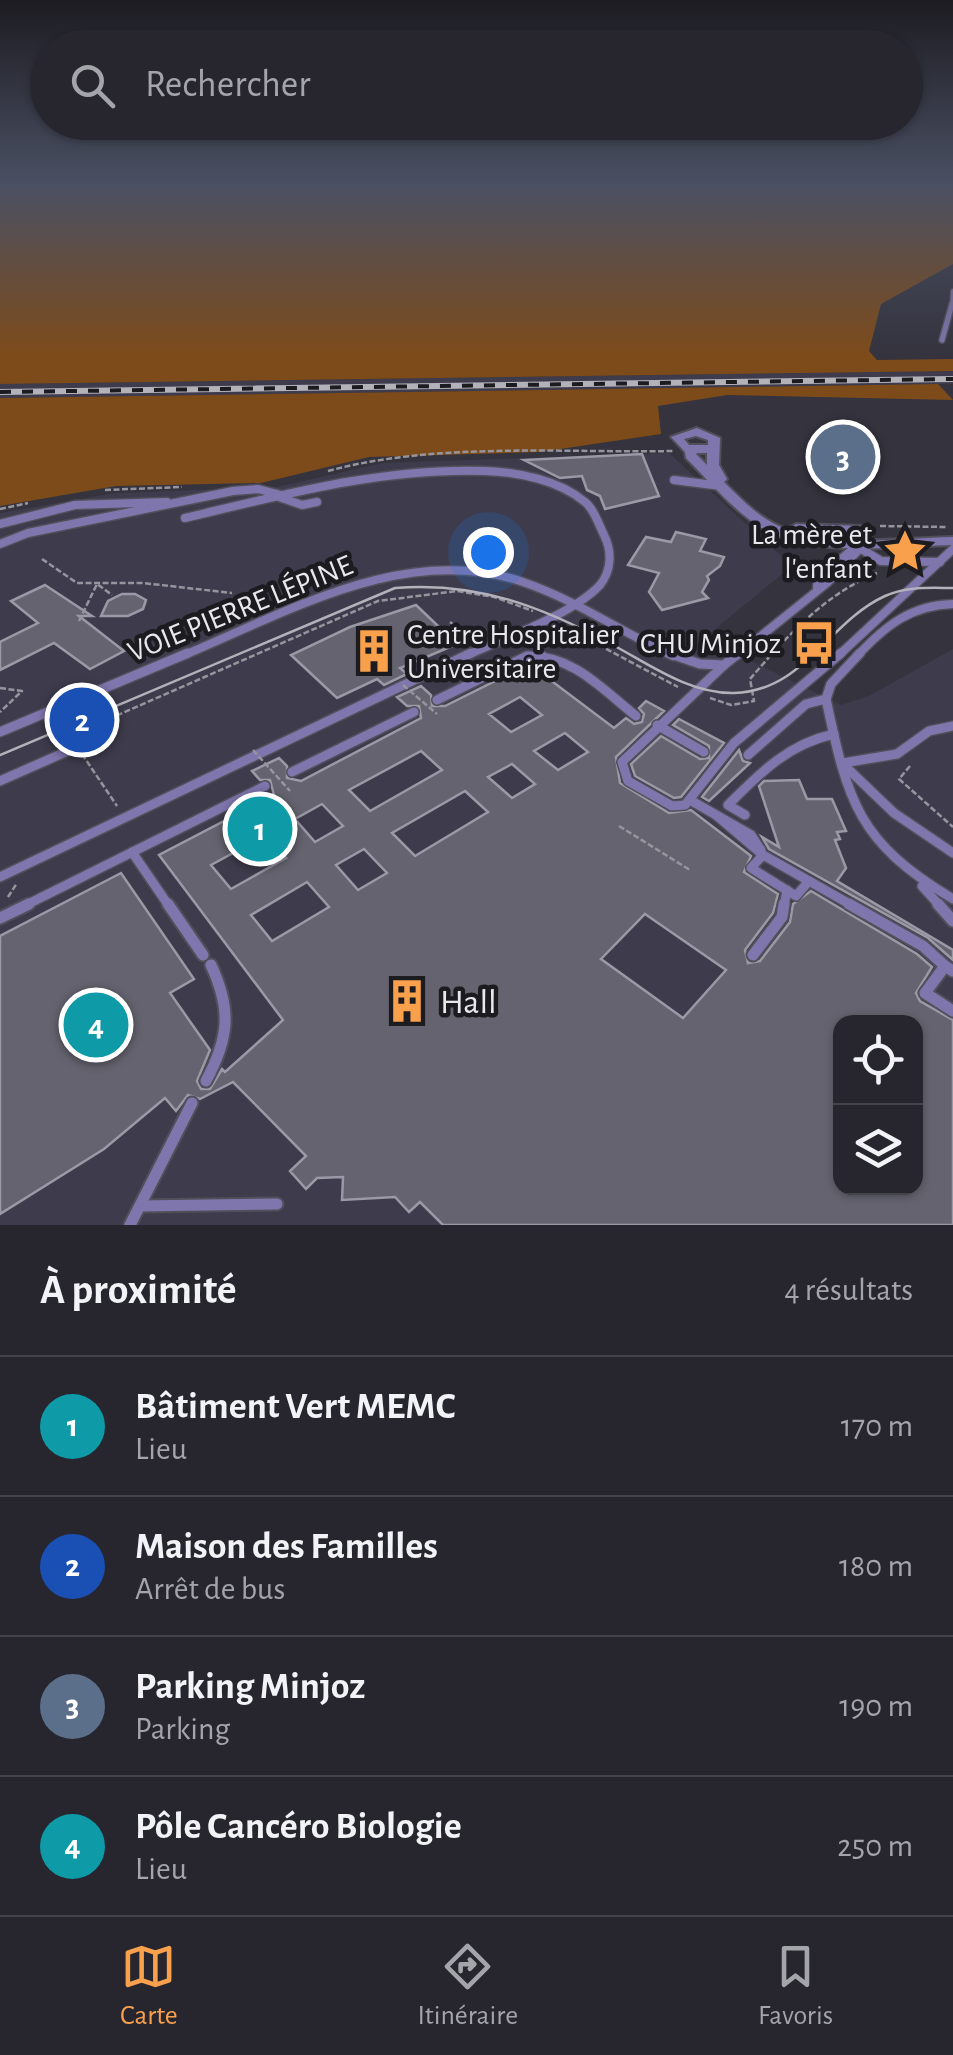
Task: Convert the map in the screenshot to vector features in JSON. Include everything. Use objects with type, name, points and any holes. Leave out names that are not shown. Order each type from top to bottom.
[{"type":"street","points":[[711,449],[692,450],[678,444],[677,437],[704,433],[716,441],[711,449],[713,465],[726,486]]},
{"type":"street","points":[[692,450],[690,455],[761,521],[786,534],[834,540],[953,529]]},
{"type":"street","points":[[747,506],[786,526],[953,545]]},
{"type":"lane","points":[[942,340],[950,324],[953,291]]},
{"type":"lane","points":[[0,875],[238,764],[255,752],[484,648],[575,603],[609,578],[609,544],[586,501],[552,482],[487,471],[412,472],[185,518]]},
{"type":"lane","points":[[674,480],[726,486]]},
{"type":"lane","points":[[0,544],[233,491],[280,497],[302,505],[318,502]]},
{"type":"lane","points":[[0,524],[76,505],[182,502]]},
{"type":"lane","points":[[817,587],[818,578],[872,537]]},
{"type":"lane","points":[[872,537],[881,561],[940,562]]},
{"type":"lane","points":[[872,537],[657,725],[622,762],[621,772],[628,781],[672,806],[690,800],[734,743],[802,689],[940,562],[953,545]]},
{"type":"lane","points":[[834,540],[851,550]]},
{"type":"lane","name":"VOIE PIERRE LÉPINE","points":[[0,732],[377,577],[419,571],[478,571],[525,581],[681,659],[724,665]]},
{"type":"lane","points":[[953,604],[918,606],[890,626],[831,684],[826,699],[864,831],[880,851],[953,899]]},
{"type":"lane","points":[[885,612],[890,626]]},
{"type":"lane","points":[[437,700],[527,656],[540,654],[562,658],[636,716]]},
{"type":"lane","points":[[748,755],[806,704],[826,699]]},
{"type":"lane","points":[[292,772],[414,712]]},
{"type":"lane","points":[[657,725],[704,752]]},
{"type":"lane","points":[[843,764],[898,754],[930,732],[953,726]]},
{"type":"lane","points":[[745,814],[728,804],[772,760],[794,747],[834,734]]},
{"type":"lane","points":[[0,781],[70,750]]},
{"type":"lane","points":[[0,875],[238,764]]},
{"type":"lane","points":[[843,764],[894,814],[953,854]]},
{"type":"lane","points":[[0,918],[265,786]]},
{"type":"lane","points":[[690,800],[716,815],[729,834],[923,946],[949,969],[926,993],[953,1010]]},
{"type":"lane","points":[[132,852],[207,960],[228,999],[227,1040],[206,1081]]},
{"type":"lane","points":[[764,854],[750,868],[796,896],[809,882]]},
{"type":"lane","points":[[916,878],[953,921]]},
{"type":"lane","points":[[753,955],[782,917],[787,890]]},
{"type":"lane","points":[[130,1225],[192,1103]]},
{"type":"lane","points":[[140,1206],[277,1204]]},
{"type":"path","points":[[872,537],[953,529]]},
{"type":"path","points":[[42,559],[77,583],[143,582],[193,592],[232,593]]},
{"type":"path","points":[[702,695],[731,705],[754,701],[750,679],[770,654],[858,579],[887,572]]},
{"type":"path","points":[[97,584],[112,595]]},
{"type":"path","points":[[79,621],[97,584]]},
{"type":"path","points":[[124,816],[70,736],[378,602],[408,594],[473,591],[540,614]]},
{"type":"path","points":[[551,620],[681,689]]},
{"type":"path","points":[[450,622],[484,648]]},
{"type":"path","points":[[403,685],[437,714]]},
{"type":"path","points":[[0,688],[22,691],[0,712]]},
{"type":"path","points":[[255,752],[290,790]]},
{"type":"path","points":[[910,766],[899,779],[953,827]]},
{"type":"path","points":[[620,826],[690,870]]},
{"type":"shaded area","points":[[0,242],[953,242],[953,264],[881,304],[869,351],[877,360],[953,359],[953,371],[0,384]]},
{"type":"shaded area","points":[[953,371],[953,384],[0,398],[0,384]]},
{"type":"shaded area","points":[[938,384],[953,400],[727,395],[658,406],[661,434],[540,452],[369,457],[261,483],[116,486],[0,506],[0,398]]},
{"type":"shaded area","points":[[669,453],[792,566],[704,638],[841,705],[869,696],[953,649],[953,1225],[0,1225],[0,513],[115,493],[277,487],[383,463]]},
{"type":"building","points":[[642,454],[659,496],[605,509],[600,496],[587,490],[582,476],[560,478],[524,460]]},
{"type":"building","points":[[676,532],[706,539],[700,551],[724,557],[720,566],[707,576],[709,580],[702,592],[708,598],[662,610],[649,592],[659,573],[628,565],[646,537],[671,542]]},
{"type":"building","points":[[45,585],[92,616],[79,616],[124,651],[90,669],[54,643],[0,670],[0,642],[38,623],[11,601]]},
{"type":"building","points":[[122,594],[135,594],[146,600],[143,609],[128,616],[101,616],[108,601]]},
{"type":"building","name":"Centre Hospitalier Universitaire","points":[[416,605],[457,644],[400,668],[407,674],[384,685],[377,679],[337,698],[291,655],[350,627]]},
{"type":"building","points":[[529,664],[614,728],[626,718],[634,724],[642,722],[644,714],[639,708],[646,701],[664,711],[616,757],[620,783],[669,813],[691,810],[751,856],[744,872],[778,894],[773,913],[745,950],[748,963],[760,961],[790,922],[793,904],[811,891],[917,954],[932,967],[916,993],[920,1001],[953,1020],[953,1225],[443,1225],[420,1202],[409,1212],[395,1197],[342,1200],[343,1177],[317,1178],[306,1189],[290,1171],[306,1156],[233,1082],[200,1099],[188,1095],[176,1111],[165,1098],[104,1149],[0,1214],[0,936],[121,873],[194,979],[170,993],[210,1050],[197,1081],[201,1089],[210,1089],[222,1069],[225,1072],[283,1020],[159,855],[274,795],[270,780],[260,780],[252,771],[279,758],[287,766],[287,778],[301,781],[421,718],[419,706],[407,706],[397,697],[421,686],[431,695],[432,706],[445,706]],"holes":[[[520,697],[542,715],[511,732],[489,714]],[[565,733],[588,752],[558,770],[534,751]],[[421,751],[442,770],[370,811],[349,790]],[[512,764],[535,784],[512,798],[488,777]],[[465,791],[488,812],[415,856],[392,833]],[[322,804],[343,826],[315,842],[295,819]],[[266,835],[286,858],[231,889],[211,865]],[[364,849],[387,873],[358,890],[336,865]],[[307,882],[329,907],[272,941],[251,915]],[[645,914],[726,970],[683,1018],[601,959]]]},
{"type":"building","points":[[679,719],[724,743],[681,797],[674,798],[635,776],[631,764],[661,736],[700,759],[709,758],[709,746],[673,725]]},
{"type":"building","points":[[739,750],[743,761],[750,763],[709,801],[702,797]]},
{"type":"building","points":[[799,780],[807,799],[832,799],[846,831],[837,832],[840,839],[835,840],[846,868],[837,881],[953,950],[953,960],[928,938],[769,849],[762,837],[779,847],[759,786],[764,781]]},
{"type":"tram line","points":[[0,755],[395,588],[454,589],[535,608],[686,684],[734,693],[779,681],[847,622],[885,596],[910,589],[953,588]]},
{"type":"railway","points":[[0,392],[953,379]]},
{"type":"place","name":"Parking Minjoz","points":[[843,457]]},
{"type":"place","name":"La mère et l'enfant","points":[[905,551]]},
{"type":"place","name":"CHU Minjoz","points":[[814,643]]},
{"type":"place","name":"Centre Hospitalier Universitaire","points":[[374,651]]},
{"type":"place","name":"Maison des Familles","points":[[82,720]]},
{"type":"place","name":"Bâtiment Vert MEMC","points":[[260,829]]},
{"type":"place","name":"Hall","points":[[407,1001]]},
{"type":"place","name":"Pôle Cancéro Biologie","points":[[96,1025]]}]
